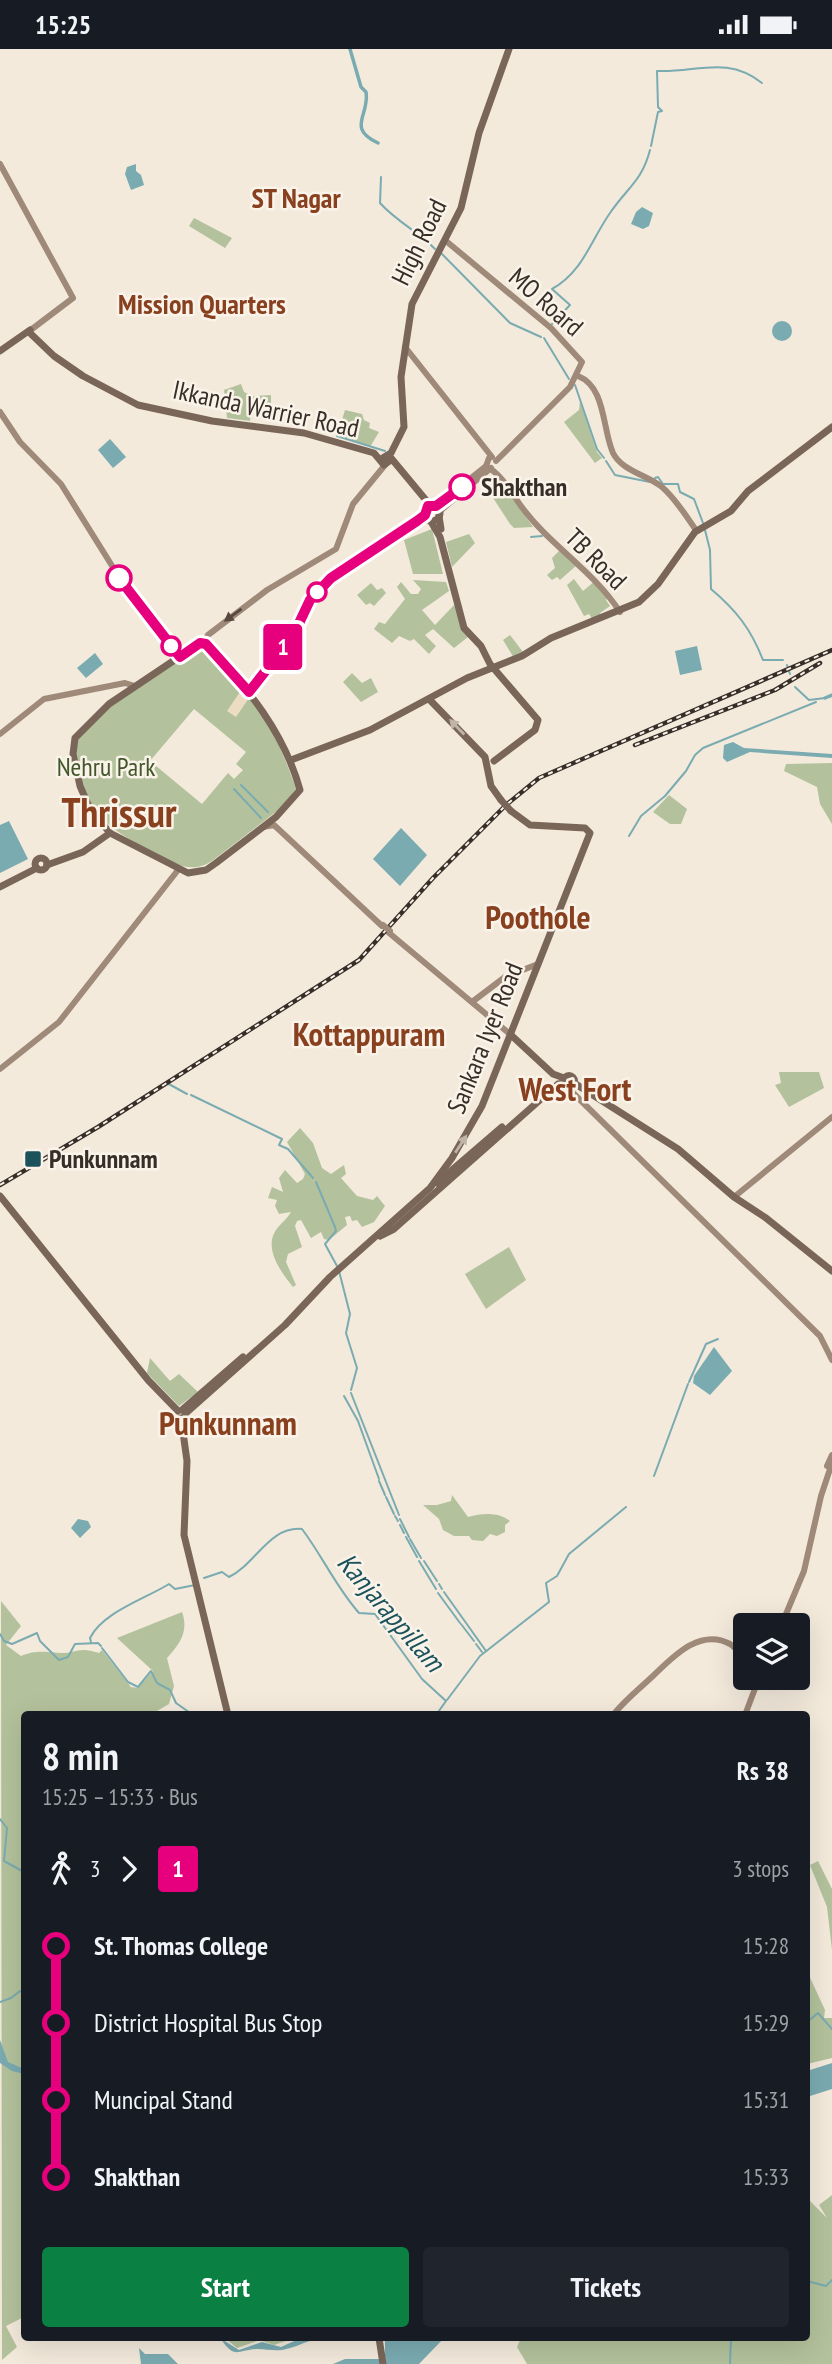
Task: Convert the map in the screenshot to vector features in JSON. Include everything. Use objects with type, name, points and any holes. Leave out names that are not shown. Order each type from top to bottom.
[{"type":"main road","name":"High Road","points":[[203,643],[208,635],[267,590],[321,558],[340,543],[356,499],[386,460],[404,427],[401,377],[416,293],[446,240],[466,194],[478,133],[509,49]]},
{"type":"main road","points":[[0,164],[74,298],[32,331],[0,351]]},
{"type":"main road","name":"MO Roard","points":[[432,513],[492,463],[563,395],[578,376],[582,362],[551,328],[446,240]]},
{"type":"main road","name":"Ikkanda Warrier Road","points":[[32,331],[54,356],[83,376],[139,402],[212,421],[304,433],[374,453],[386,460]]},
{"type":"main road","points":[[405,347],[430,376],[492,463]]},
{"type":"main road","points":[[578,376],[595,389],[614,454],[626,466],[667,492],[696,530]]},
{"type":"main road","points":[[0,412],[20,442],[61,484],[124,585],[180,657]]},
{"type":"main road","points":[[291,760],[361,734],[467,678],[522,656],[551,638],[620,612],[653,590],[696,530],[731,510],[748,491],[832,427]]},
{"type":"main road","points":[[386,460],[432,513],[464,621],[486,649],[494,668],[538,723],[535,730],[489,762],[429,699]]},
{"type":"main road","name":"TB Road","points":[[492,463],[540,529],[605,588],[620,612]]},
{"type":"main road","points":[[295,634],[298,622],[336,575],[432,513]]},
{"type":"main road","points":[[249,692],[295,634],[304,615]]},
{"type":"main road","points":[[203,643],[249,692],[291,760],[300,790],[274,818],[206,870],[188,873],[108,832],[94,817],[82,792],[73,748],[75,738],[109,704],[180,657],[203,643]]},
{"type":"main road","points":[[0,734],[39,701],[125,683],[135,686]]},
{"type":"main road","points":[[103,687],[109,704]]},
{"type":"main road","name":"Sankara Iyer Road","points":[[180,1413],[285,1325],[288,1318],[330,1277],[432,1191],[478,1117],[589,836],[589,830],[530,825],[491,786],[489,762]]},
{"type":"main road","points":[[274,818],[389,931],[553,1074],[671,1145],[734,1197],[766,1218],[832,1271]]},
{"type":"main road","points":[[262,827],[274,825],[383,925]]},
{"type":"main road","points":[[0,885],[36,866],[40,859],[47,863],[83,848],[108,832]]},
{"type":"main road","points":[[0,1069],[59,1023],[178,870]]},
{"type":"main road","points":[[472,1001],[506,977],[538,964]]},
{"type":"main road","points":[[547,1094],[553,1082],[553,1074]]},
{"type":"main road","points":[[567,1083],[573,1093],[798,1313],[832,1352]]},
{"type":"main road","points":[[432,1191],[518,1117],[547,1094],[567,1083]]},
{"type":"main road","points":[[734,1197],[832,1117]]},
{"type":"main road","points":[[0,1196],[148,1380],[180,1413],[187,1461],[183,1522],[228,1711]]},
{"type":"main road","points":[[826,1343],[832,1360]]},
{"type":"main road","points":[[808,1557],[819,1490],[832,1455]]},
{"type":"main road","points":[[786,1613],[808,1557],[821,1496],[832,1463]]},
{"type":"main road","points":[[617,1711],[670,1657],[687,1646],[710,1641],[726,1643],[733,1649]]},
{"type":"main road","points":[[747,1711],[754,1690]]},
{"type":"main road","points":[[381,2341],[384,2360]]},
{"type":"main road","points":[[381,2341],[384,2360]]},
{"type":"green space","points":[[194,218],[232,238],[225,248],[189,226]]},
{"type":"green space","points":[[241,384],[244,392],[253,396],[271,395],[271,408],[251,412],[250,421],[227,418],[224,390]]},
{"type":"green space","points":[[580,401],[597,452],[602,458],[595,463],[564,422],[579,410]]},
{"type":"green space","points":[[345,410],[362,414],[364,420],[370,423],[369,428],[379,432],[370,447],[337,436]]},
{"type":"green space","points":[[493,478],[497,483],[500,481],[533,527],[514,528],[510,524],[484,484]]},
{"type":"green space","points":[[432,529],[443,574],[413,574],[404,540]]},
{"type":"green space","points":[[469,534],[475,543],[452,567],[446,542]]},
{"type":"green space","points":[[559,551],[577,565],[560,580],[557,577],[552,580],[547,575],[555,568],[552,558]]},
{"type":"green space","points":[[574,579],[583,591],[595,581],[608,597],[606,600],[610,606],[600,613],[602,617],[593,620],[589,614],[584,616],[567,585]]},
{"type":"green space","points":[[413,580],[446,582],[449,591],[422,610],[435,625],[454,605],[468,637],[454,648],[433,629],[425,635],[436,646],[429,654],[414,639],[410,641],[399,636],[392,643],[374,629],[379,622],[385,624],[405,599],[397,587],[401,582],[411,594],[418,594],[421,589]]},
{"type":"green space","points":[[371,583],[377,590],[382,588],[386,593],[374,606],[370,603],[366,605],[357,595]]},
{"type":"green space","points":[[510,635],[523,652],[514,658],[503,640]]},
{"type":"green space","name":"Nehru Park","points":[[199,649],[208,650],[251,698],[280,748],[296,789],[281,808],[212,861],[189,867],[168,860],[128,838],[106,822],[97,813],[84,790],[75,755],[77,743],[84,731],[97,718],[131,691]],"holes":[[[194,709],[246,752],[236,764],[243,770],[234,779],[228,773],[202,804],[150,761]]]},
{"type":"green space","points":[[352,673],[362,683],[371,678],[378,692],[361,702],[343,682]]},
{"type":"green space","points":[[832,763],[832,824],[820,804],[817,787],[784,771],[786,764]]},
{"type":"green space","points":[[669,795],[687,809],[681,824],[670,824],[653,812]]},
{"type":"green space","points":[[779,1072],[819,1072],[824,1088],[789,1107],[775,1085],[781,1083]]},
{"type":"green space","points":[[300,1128],[313,1143],[322,1168],[331,1174],[344,1165],[346,1174],[341,1178],[357,1196],[373,1200],[377,1196],[385,1206],[374,1222],[362,1227],[357,1220],[352,1221],[350,1216],[345,1217],[347,1225],[329,1240],[324,1239],[321,1232],[311,1238],[301,1220],[297,1221],[295,1226],[302,1247],[288,1254],[286,1262],[296,1285],[293,1287],[276,1260],[272,1245],[276,1230],[291,1212],[279,1214],[275,1206],[277,1200],[268,1198],[272,1187],[283,1192],[279,1178],[285,1170],[297,1183],[303,1179],[305,1174],[287,1142]]},
{"type":"green space","points":[[509,1247],[526,1280],[486,1309],[465,1274]]},
{"type":"green space","points":[[150,1358],[170,1381],[179,1374],[198,1392],[179,1406],[147,1373]]},
{"type":"green space","points":[[452,1495],[468,1517],[490,1514],[510,1521],[505,1525],[505,1532],[497,1536],[490,1534],[483,1541],[472,1540],[469,1536],[454,1536],[443,1530],[439,1519],[423,1505],[451,1501]]},
{"type":"green space","points":[[1,1601],[21,1626],[6,1645],[21,1656],[36,1652],[66,1653],[82,1650],[99,1653],[102,1650],[131,1687],[138,1688],[153,1671],[117,1638],[182,1612],[184,1631],[167,1658],[174,1686],[169,1704],[157,1711],[21,1711],[21,2318],[6,2326],[17,2347],[2,2360]]},
{"type":"green space","points":[[818,1861],[832,1889],[832,1950],[827,1907],[810,1865]]},
{"type":"green space","points":[[810,1978],[825,2010],[824,2018],[832,2018],[832,2058],[810,2063]]},
{"type":"green space","points":[[832,2195],[832,2364],[527,2364],[517,2347],[520,2341],[810,2341],[810,2201],[827,2218],[819,2205]]},
{"type":"green space","points":[[229,2341],[257,2341],[237,2348]]},
{"type":"green space","points":[[263,2341],[286,2341],[274,2345]]},
{"type":"shaded area","points":[[242,689],[249,698],[236,717],[227,711]]},
{"type":"water","points":[[136,164],[136,171],[141,175],[144,185],[131,190],[125,174],[127,167]]},
{"type":"water","points":[[642,207],[653,213],[649,226],[643,229],[631,224],[636,212]]},
{"type":"water","points":[[782,321],[789,324],[792,331],[789,338],[782,341],[775,338],[772,331],[775,324]]},
{"type":"water","points":[[110,439],[126,457],[113,468],[98,450]]},
{"type":"water","points":[[697,646],[702,670],[680,675],[675,651]]},
{"type":"water","points":[[95,653],[103,664],[86,678],[77,668]]},
{"type":"water","points":[[733,742],[744,748],[832,754],[832,758],[750,752],[727,762],[723,758],[724,745]]},
{"type":"water","points":[[9,821],[28,859],[0,873],[0,825]]},
{"type":"water","points":[[401,828],[427,855],[400,886],[373,859]]},
{"type":"water","points":[[714,1347],[732,1371],[710,1395],[693,1383],[694,1376]]},
{"type":"water","points":[[78,1519],[88,1521],[91,1527],[80,1538],[71,1528]]},
{"type":"water","points":[[0,2040],[8,2062],[21,2068],[21,2073],[12,2071],[0,2063]]},
{"type":"water","points":[[832,2063],[832,2089],[810,2096],[810,2070]]},
{"type":"water","points":[[223,2341],[239,2350],[262,2342],[281,2347],[294,2341],[311,2341],[282,2350],[251,2349],[234,2352]]},
{"type":"water","points":[[385,2341],[441,2341],[419,2364],[333,2364],[345,2359],[385,2359]]},
{"type":"water","points":[[139,2348],[145,2354],[168,2354],[178,2364],[141,2364]]},
{"type":"waterway","points":[[350,49],[361,87],[366,92],[361,126],[363,132],[378,143]]},
{"type":"waterway","points":[[651,146],[658,112],[662,111],[658,107],[657,71],[724,67],[749,75],[762,83]]},
{"type":"waterway","points":[[552,324],[570,305],[552,289],[579,265],[610,213],[643,169],[650,150]]},
{"type":"waterway","points":[[381,177],[380,203],[435,249]]},
{"type":"waterway","points":[[442,254],[510,323],[541,337]]},
{"type":"waterway","points":[[544,338],[569,379]]},
{"type":"waterway","points":[[575,385],[597,449],[604,458]]},
{"type":"waterway","points":[[337,436],[385,451]]},
{"type":"waterway","points":[[606,461],[615,475],[650,482]]},
{"type":"waterway","points":[[655,478],[658,477],[663,484],[678,484],[680,492],[694,499],[703,523]]},
{"type":"waterway","points":[[705,530],[710,550],[711,589],[742,621],[763,660],[783,660]]},
{"type":"waterway","points":[[531,537],[542,536]]},
{"type":"waterway","points":[[787,665],[790,674]]},
{"type":"waterway","points":[[795,687],[809,700],[825,698]]},
{"type":"waterway","points":[[825,698],[832,695]]},
{"type":"waterway","points":[[629,836],[641,816],[665,796],[703,748],[816,702]]},
{"type":"waterway","points":[[241,785],[268,812]]},
{"type":"waterway","points":[[234,789],[261,818]]},
{"type":"waterway","points":[[167,1083],[187,1094]]},
{"type":"waterway","points":[[191,1095],[282,1139],[279,1145],[288,1149],[313,1178]]},
{"type":"waterway","points":[[316,1182],[335,1227],[336,1231],[325,1244],[337,1266]]},
{"type":"waterway","points":[[339,1271],[350,1314],[346,1333],[357,1368],[351,1390]]},
{"type":"waterway","points":[[689,1382],[706,1344],[718,1339]]},
{"type":"waterway","points":[[654,1476],[688,1384]]},
{"type":"waterway","points":[[351,1393],[399,1515]]},
{"type":"waterway","points":[[344,1396],[358,1421],[379,1479]]},
{"type":"waterway","points":[[379,1481],[385,1495]]},
{"type":"waterway","points":[[386,1497],[394,1514]]},
{"type":"waterway","points":[[447,1700],[480,1656],[549,1602],[546,1583],[557,1576],[569,1554],[626,1507]]},
{"type":"waterway","points":[[395,1516],[398,1521]]},
{"type":"waterway","points":[[400,1519],[409,1537]]},
{"type":"waterway","points":[[400,1525],[404,1533]]},
{"type":"waterway","name":"Kanjarappillam","points":[[204,1578],[222,1572],[229,1577],[280,1533],[302,1529],[359,1613],[375,1614],[422,1679],[446,1701],[439,1711]]},
{"type":"waterway","points":[[406,1537],[417,1557]]},
{"type":"waterway","points":[[410,1539],[421,1558]]},
{"type":"waterway","points":[[419,1561],[436,1589]]},
{"type":"waterway","points":[[424,1561],[437,1581]]},
{"type":"waterway","points":[[91,1642],[90,1638],[96,1629],[114,1613],[169,1584],[175,1589],[195,1585]]},
{"type":"waterway","points":[[439,1584],[442,1589]]},
{"type":"waterway","points":[[444,1592],[486,1651]]},
{"type":"waterway","points":[[438,1593],[460,1623]]},
{"type":"waterway","points":[[461,1624],[474,1641]]},
{"type":"waterway","points":[[0,1634],[4,1641],[12,1644],[37,1633],[40,1641],[59,1660],[68,1657],[75,1644],[98,1643],[101,1646]]},
{"type":"waterway","points":[[476,1644],[482,1652]]},
{"type":"waterway","points":[[102,1648],[128,1682],[138,1687],[151,1671],[157,1683],[170,1690],[176,1703],[187,1711]]},
{"type":"waterway","points":[[0,1819],[7,1828],[4,1861],[21,1870]]},
{"type":"waterway","points":[[0,2002],[21,1992]]},
{"type":"waterway","name":"Kanjarappillam","points":[[810,2020],[818,2013],[832,2029]]},
{"type":"waterway","points":[[810,2282],[826,2286],[832,2280]]},
{"type":"waterway","points":[[730,2364],[731,2341]]},
{"type":"railway","points":[[0,1185],[98,1127],[359,960],[433,878],[506,805],[539,778],[832,650]]},
{"type":"railway","points":[[635,745],[775,690],[820,663]]},
{"type":"bus line","name":"1","points":[[119,578],[180,657],[200,643],[208,645],[249,692],[295,634],[310,600],[331,578],[417,521],[425,515],[428,506],[436,506],[462,487]]},
{"type":"place","name":"Shakthan","points":[[462,487]]},
{"type":"place","name":"Punkunnam","points":[[33,1159]]},
{"type":"district","name":"ST Nagar","points":[[296,198]]},
{"type":"district","name":"Mission Quarters","points":[[202,304]]},
{"type":"district","name":"Thrissur","points":[[119,813]]},
{"type":"district","name":"Poothole","points":[[538,917]]},
{"type":"district","name":"Kottappuram","points":[[369,1034]]},
{"type":"district","name":"West Fort","points":[[575,1089]]},
{"type":"district","name":"Punkunnam","points":[[228,1423]]}]
